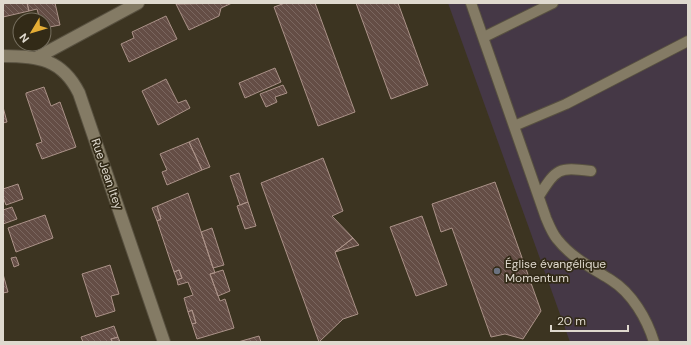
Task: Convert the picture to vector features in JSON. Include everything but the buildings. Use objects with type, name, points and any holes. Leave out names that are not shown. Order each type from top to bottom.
[{"type":"street","points":[[36,58],[138,3]]},
{"type":"street","name":"Rue Jean Itey","points":[[3,56],[36,58],[60,67],[73,81],[79,93],[164,342]]},
{"type":"lane","points":[[471,3],[546,218],[557,239],[592,270],[612,280],[632,300],[648,324],[654,342]]},
{"type":"lane","points":[[484,37],[553,3]]},
{"type":"lane","points":[[514,126],[566,104],[688,41]]},
{"type":"lane","points":[[539,196],[554,173],[568,168],[591,171]]},
{"type":"shaded area","points":[[448,3],[688,3],[688,342],[570,342]]},
{"type":"place","name":"Église évangélique Momentum","points":[[497,271]]}]
